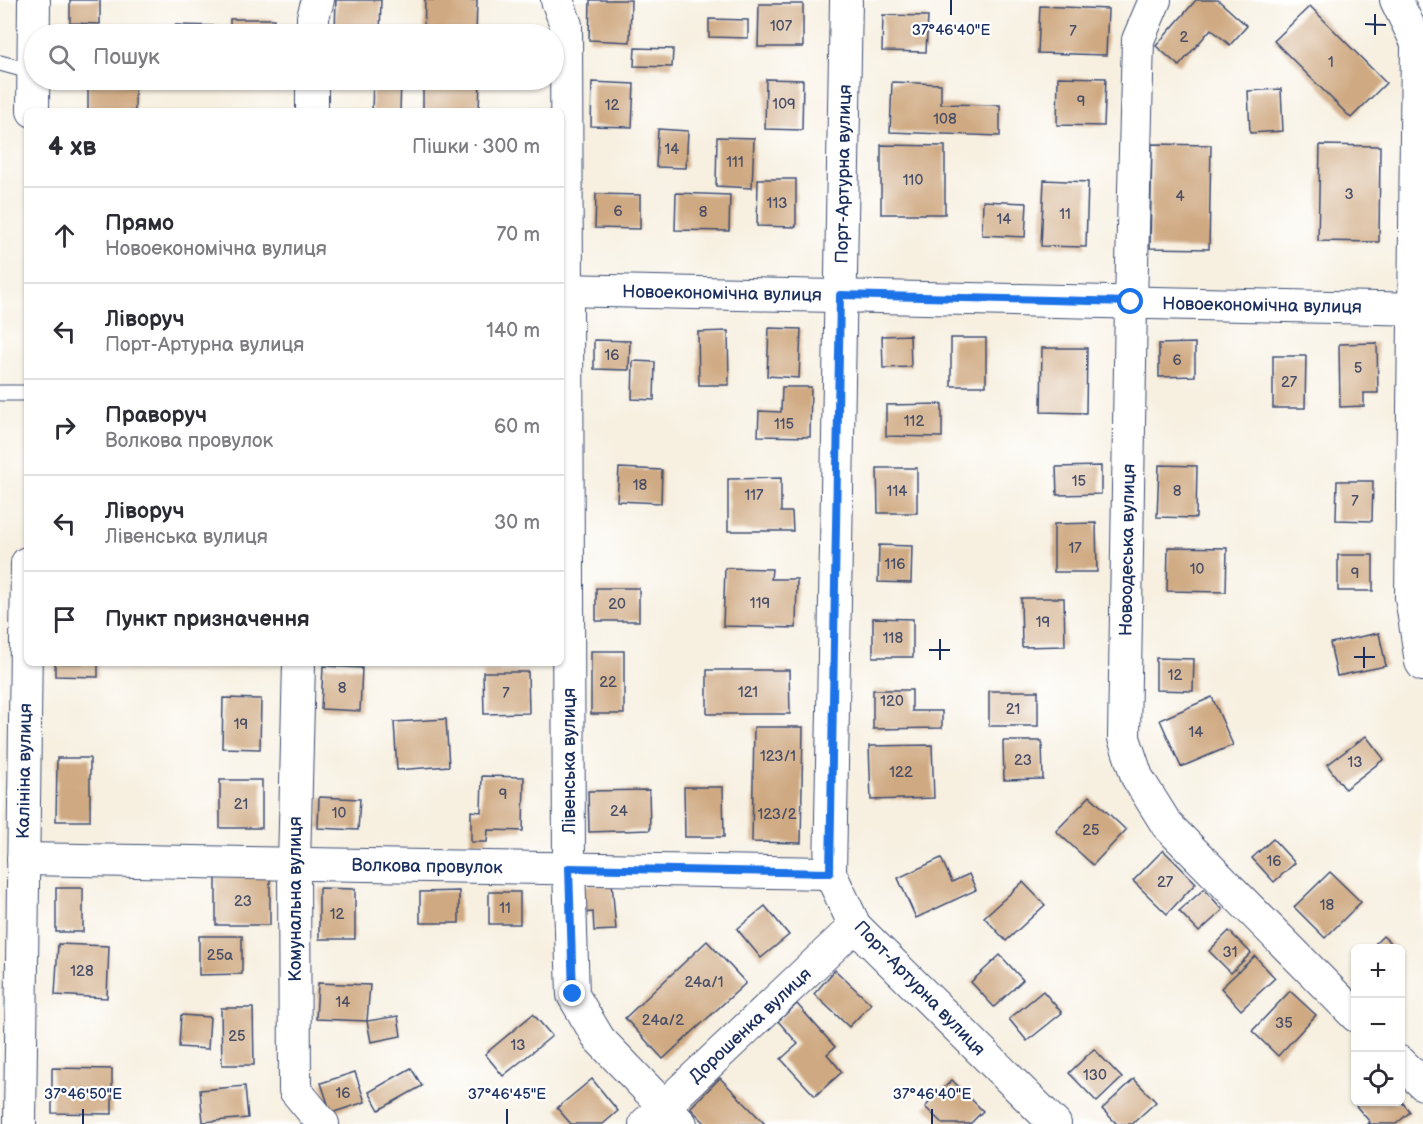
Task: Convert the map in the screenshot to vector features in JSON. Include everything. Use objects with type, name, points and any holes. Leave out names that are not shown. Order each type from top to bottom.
[{"type":"street","points":[[34,0],[34,24]]},
{"type":"street","points":[[313,24],[318,0]]},
{"type":"street","name":"Лівенська вулиця","points":[[557,0],[566,25],[564,290],[569,868],[573,994],[599,1039],[663,1118]]},
{"type":"street","name":"Порт-Артурна вулиця","points":[[846,0],[830,873],[855,926],[1055,1124]]},
{"type":"street","name":"Новоодеська вулиця","points":[[1155,0],[1138,40],[1124,738],[1137,777],[1167,825],[1351,1011]]},
{"type":"street","points":[[1396,0],[1417,43],[1418,309],[1411,597],[1423,665]]},
{"type":"street","points":[[33,90],[33,108]]},
{"type":"street","points":[[312,90],[312,108]]},
{"type":"street","name":"Новоекономічна вулиця","points":[[564,290],[1418,309]]},
{"type":"street","name":"Калініна вулиця","points":[[20,1124],[26,666]]},
{"type":"street","name":"Комунальна вулиця","points":[[299,666],[294,864],[295,1090],[323,1124]]},
{"type":"street","name":"Волкова провулок","points":[[23,859],[830,873]]},
{"type":"street","name":"Дорошенка вулиця","points":[[663,1118],[855,926]]},
{"type":"street","points":[[1405,1066],[1423,1084]]},
{"type":"lane","points":[[0,63],[24,70]]},
{"type":"lane","points":[[0,393],[24,393]]},
{"type":"building","points":[[70,0],[100,0],[100,24],[70,23]]},
{"type":"building","points":[[336,0],[381,0],[380,24],[335,24]]},
{"type":"building","points":[[425,0],[477,0],[476,24],[424,24]]},
{"type":"building","points":[[590,0],[631,0],[630,42],[589,40]]},
{"type":"building","points":[[1196,0],[1218,0],[1247,26],[1230,45],[1211,29],[1179,66],[1156,46]]},
{"type":"building","points":[[759,4],[803,4],[803,47],[758,47]]},
{"type":"building","points":[[1040,6],[1108,9],[1106,55],[1038,53]]},
{"type":"building","points":[[1310,6],[1386,83],[1351,118],[1274,41]]},
{"type":"building","points":[[883,15],[928,16],[926,52],[882,51]]},
{"type":"building","points":[[230,19],[274,19],[274,24],[230,24]]},
{"type":"building","points":[[709,19],[748,20],[748,38],[709,37]]},
{"type":"building","points":[[635,48],[673,49],[672,67],[634,66]]},
{"type":"building","points":[[1058,77],[1106,78],[1104,126],[1057,125]]},
{"type":"building","points":[[766,79],[803,80],[802,130],[765,129]]},
{"type":"building","points":[[592,82],[634,84],[632,127],[591,126]]},
{"type":"building","points":[[892,82],[941,84],[941,104],[1000,105],[1000,136],[890,132]]},
{"type":"building","points":[[1281,89],[1283,131],[1250,133],[1248,91]]},
{"type":"building","points":[[88,90],[135,90],[135,108],[88,108]]},
{"type":"building","points":[[373,90],[401,90],[400,108],[372,108]]},
{"type":"building","points":[[423,90],[480,90],[479,108],[423,108]]},
{"type":"building","points":[[658,129],[688,131],[686,168],[656,167]]},
{"type":"building","points":[[717,137],[754,138],[752,188],[716,186]]},
{"type":"building","points":[[1152,144],[1211,145],[1209,249],[1150,248]]},
{"type":"building","points":[[881,145],[945,146],[945,214],[881,214]]},
{"type":"building","points":[[1320,145],[1380,146],[1379,242],[1318,241]]},
{"type":"building","points":[[758,179],[796,179],[796,227],[757,226]]},
{"type":"building","points":[[1044,180],[1088,182],[1086,247],[1041,246]]},
{"type":"building","points":[[676,193],[730,195],[729,231],[675,230]]},
{"type":"building","points":[[596,194],[640,195],[640,229],[595,228]]},
{"type":"building","points":[[983,201],[1027,203],[1025,237],[982,235]]},
{"type":"building","points":[[769,328],[801,329],[799,378],[767,376]]},
{"type":"building","points":[[728,331],[729,385],[699,385],[698,332]]},
{"type":"building","points":[[910,335],[911,367],[883,368],[882,336]]},
{"type":"building","points":[[951,338],[986,338],[986,386],[951,386]]},
{"type":"building","points":[[594,340],[630,341],[629,370],[594,369]]},
{"type":"building","points":[[1195,343],[1195,376],[1159,377],[1159,344]]},
{"type":"building","points":[[1377,343],[1378,393],[1364,393],[1364,406],[1340,407],[1339,344]]},
{"type":"building","points":[[1042,348],[1087,348],[1086,413],[1041,412]]},
{"type":"building","points":[[1273,356],[1306,356],[1305,408],[1273,408]]},
{"type":"building","points":[[633,361],[655,362],[654,400],[632,399]]},
{"type":"building","points":[[782,387],[811,387],[810,437],[758,436],[759,411],[781,412]]},
{"type":"building","points":[[942,404],[942,437],[886,436],[886,405]]},
{"type":"building","points":[[1159,465],[1197,466],[1196,518],[1157,517]]},
{"type":"building","points":[[1101,466],[1101,494],[1057,495],[1056,467]]},
{"type":"building","points":[[619,468],[662,470],[661,503],[617,501]]},
{"type":"building","points":[[877,468],[917,468],[917,513],[878,513]]},
{"type":"building","points":[[781,478],[781,512],[792,512],[793,531],[728,531],[728,479]]},
{"type":"building","points":[[1337,481],[1373,481],[1372,521],[1336,520]]},
{"type":"building","points":[[1096,523],[1097,572],[1054,572],[1054,524]]},
{"type":"building","points":[[879,545],[912,546],[911,583],[878,582]]},
{"type":"building","points":[[1168,547],[1227,548],[1226,592],[1167,591]]},
{"type":"building","points":[[1338,555],[1373,555],[1373,591],[1338,591]]},
{"type":"building","points":[[725,568],[772,569],[771,579],[797,579],[796,628],[723,626]]},
{"type":"building","points":[[596,588],[639,588],[639,621],[596,621]]},
{"type":"building","points":[[1021,598],[1064,598],[1065,646],[1022,647]]},
{"type":"building","points":[[873,618],[913,619],[913,657],[873,657]]},
{"type":"building","points":[[1379,633],[1386,666],[1337,676],[1330,643]]},
{"type":"building","points":[[591,651],[624,651],[624,714],[591,714]]},
{"type":"building","points":[[1156,658],[1194,659],[1193,691],[1156,690]]},
{"type":"building","points":[[55,666],[98,666],[98,677],[55,676]]},
{"type":"building","points":[[323,666],[362,668],[360,711],[321,709]]},
{"type":"building","points":[[707,670],[789,670],[790,714],[707,714]]},
{"type":"building","points":[[483,672],[528,672],[529,713],[484,714]]},
{"type":"building","points":[[873,690],[912,690],[912,711],[942,711],[942,728],[873,729]]},
{"type":"building","points":[[989,691],[1038,691],[1038,726],[989,726]]},
{"type":"building","points":[[1212,697],[1233,745],[1181,767],[1160,720]]},
{"type":"building","points":[[223,698],[261,699],[260,749],[222,748]]},
{"type":"building","points":[[446,719],[449,766],[397,770],[394,722]]},
{"type":"building","points":[[754,727],[803,727],[801,843],[752,842]]},
{"type":"building","points":[[1366,736],[1384,759],[1345,789],[1327,765]]},
{"type":"building","points":[[1003,741],[1042,741],[1043,779],[1004,780]]},
{"type":"building","points":[[932,745],[934,798],[871,800],[869,746]]},
{"type":"building","points":[[57,758],[90,758],[90,821],[56,821]]},
{"type":"building","points":[[482,776],[524,777],[523,831],[488,830],[487,842],[471,842],[471,811],[481,812]]},
{"type":"building","points":[[220,780],[262,780],[262,828],[220,828]]},
{"type":"building","points":[[684,787],[723,787],[724,837],[685,837]]},
{"type":"building","points":[[649,790],[650,830],[589,832],[588,791]]},
{"type":"building","points":[[1090,796],[1126,830],[1093,865],[1056,831]]},
{"type":"building","points":[[319,797],[360,799],[358,830],[318,828]]},
{"type":"building","points":[[1273,839],[1295,863],[1274,882],[1252,858]]},
{"type":"building","points":[[1163,850],[1196,883],[1167,914],[1133,881]]},
{"type":"building","points":[[941,858],[952,882],[969,874],[976,890],[916,918],[898,878]]},
{"type":"building","points":[[1330,872],[1361,902],[1325,938],[1294,907]]},
{"type":"building","points":[[216,876],[270,876],[270,925],[216,925]]},
{"type":"building","points":[[1023,882],[1045,905],[1006,941],[984,917]]},
{"type":"building","points":[[612,883],[616,930],[594,931],[593,912],[581,913],[579,886]]},
{"type":"building","points":[[56,888],[83,888],[83,932],[56,932]]},
{"type":"building","points":[[319,888],[355,889],[355,939],[319,939]]},
{"type":"building","points":[[1204,889],[1223,910],[1199,932],[1179,911]]},
{"type":"building","points":[[459,891],[459,923],[420,923],[420,892]]},
{"type":"building","points":[[489,892],[520,892],[520,924],[489,924]]},
{"type":"building","points":[[765,906],[789,935],[761,958],[737,929]]},
{"type":"building","points":[[1229,931],[1251,953],[1231,973],[1209,951]]},
{"type":"building","points":[[199,936],[242,936],[242,974],[199,975]]},
{"type":"building","points":[[1383,936],[1392,944],[1375,944]]},
{"type":"building","points":[[707,941],[746,983],[663,1059],[625,1018]]},
{"type":"building","points":[[58,944],[109,946],[107,998],[55,995]]},
{"type":"building","points":[[1000,955],[1023,980],[994,1007],[971,982]]},
{"type":"building","points":[[1255,956],[1275,978],[1241,1010],[1221,988]]},
{"type":"building","points":[[835,970],[871,1004],[849,1027],[814,994]]},
{"type":"building","points":[[318,983],[370,985],[367,1021],[316,1019]]},
{"type":"building","points":[[1043,991],[1062,1013],[1027,1041],[1009,1019]]},
{"type":"building","points":[[1290,991],[1316,1015],[1278,1056],[1252,1031]]},
{"type":"building","points":[[797,1004],[835,1047],[827,1054],[842,1072],[815,1096],[781,1059],[798,1044],[778,1021]]},
{"type":"building","points":[[221,1008],[253,1008],[254,1065],[222,1065]]},
{"type":"building","points":[[533,1014],[552,1036],[503,1076],[485,1054]]},
{"type":"building","points":[[181,1015],[210,1017],[208,1049],[179,1047]]},
{"type":"building","points":[[398,1016],[401,1036],[371,1042],[367,1021]]},
{"type":"building","points":[[1094,1049],[1122,1078],[1097,1102],[1069,1073]]},
{"type":"building","points":[[52,1068],[112,1069],[112,1114],[52,1113]]},
{"type":"building","points":[[411,1068],[422,1086],[379,1110],[369,1092]]},
{"type":"building","points":[[355,1072],[365,1102],[331,1113],[321,1083]]},
{"type":"building","points":[[720,1078],[765,1124],[706,1124],[690,1108]]},
{"type":"building","points":[[592,1079],[618,1111],[603,1124],[571,1124],[557,1108]]},
{"type":"building","points":[[1134,1079],[1156,1102],[1132,1124],[1117,1124],[1102,1109]]},
{"type":"building","points":[[952,1080],[983,1111],[970,1124],[943,1124],[925,1107]]},
{"type":"building","points":[[245,1086],[248,1118],[203,1122],[200,1090]]},
{"type":"building","points":[[1356,1106],[1405,1106],[1410,1112],[1396,1124],[1368,1124],[1370,1122]]},
{"type":"route","points":[[573,994],[569,868],[830,873],[840,295],[1131,302]]}]
